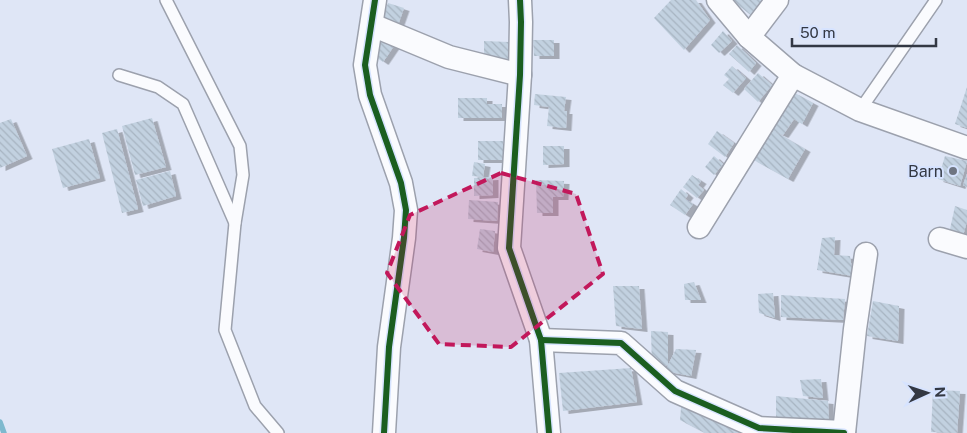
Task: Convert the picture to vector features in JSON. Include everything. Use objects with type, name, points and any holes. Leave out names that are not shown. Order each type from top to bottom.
[{"type":"street","points":[[375,0],[365,64],[370,95],[401,184],[406,210],[389,348],[384,433]]},
{"type":"street","points":[[520,0],[520,74],[509,248],[541,340],[549,433]]},
{"type":"street","points":[[718,0],[749,37],[793,75],[860,110],[967,148]]},
{"type":"street","points":[[749,37],[777,0]]},
{"type":"street","points":[[372,25],[449,57],[520,74]]},
{"type":"street","points":[[699,227],[793,75]]},
{"type":"street","points":[[940,239],[967,247]]},
{"type":"street","points":[[541,340],[620,343],[675,391],[759,428],[844,433],[855,329],[866,254]]},
{"type":"lane","points":[[166,0],[240,146],[242,175],[234,223],[226,330],[255,406],[278,433]]},
{"type":"lane","points":[[860,110],[936,0]]},
{"type":"lane","points":[[119,75],[158,86],[183,104],[234,223]]},
{"type":"highlighted area","points":[[501,173],[576,194],[603,274],[511,347],[439,344],[387,273],[410,215]]},
{"type":"building","points":[[671,0],[696,0],[710,20],[684,50],[654,18]]},
{"type":"building","points":[[732,0],[764,0],[753,17]]},
{"type":"building","points":[[388,3],[404,8],[397,28],[381,22]]},
{"type":"building","points":[[723,31],[732,41],[719,53],[711,45]]},
{"type":"building","points":[[383,34],[396,43],[383,62],[370,53]]},
{"type":"building","points":[[533,40],[554,40],[554,56],[534,56]]},
{"type":"building","points":[[484,41],[509,42],[509,64],[484,64]]},
{"type":"building","points":[[737,45],[756,63],[749,72],[729,54]]},
{"type":"building","points":[[732,66],[746,78],[733,93],[723,85],[729,79],[724,75]]},
{"type":"building","points":[[758,73],[772,85],[758,102],[744,89]]},
{"type":"building","points":[[967,87],[967,128],[955,124]]},
{"type":"building","points":[[793,92],[813,103],[802,124],[794,119],[783,135],[774,131],[805,149],[788,179],[752,159]]},
{"type":"building","points":[[535,94],[566,97],[564,111],[567,111],[566,128],[547,126],[549,107],[534,105]]},
{"type":"building","points":[[458,98],[487,98],[487,104],[502,104],[502,118],[458,118]]},
{"type":"building","points":[[152,118],[166,167],[135,175],[122,126]]},
{"type":"building","points":[[11,119],[27,156],[0,168],[0,123]]},
{"type":"building","points":[[117,129],[138,209],[122,213],[102,133]]},
{"type":"building","points":[[717,131],[734,143],[725,157],[708,144]]},
{"type":"building","points":[[89,139],[100,178],[63,188],[52,149]]},
{"type":"building","points":[[478,141],[503,141],[503,160],[478,160]]},
{"type":"building","points":[[543,146],[564,146],[564,164],[543,165]]},
{"type":"building","points":[[714,156],[723,164],[714,175],[705,167]]},
{"type":"building","name":"Barn","points":[[945,156],[967,161],[960,186],[938,179]]},
{"type":"building","points":[[474,162],[485,164],[483,177],[472,176]]},
{"type":"building","points":[[170,171],[176,196],[143,206],[136,180]]},
{"type":"building","name":"Barn","points":[[967,174],[967,187],[963,185]]},
{"type":"building","points":[[692,175],[701,181],[698,185],[704,190],[697,198],[683,187]]},
{"type":"building","points":[[493,177],[493,195],[474,196],[474,178]]},
{"type":"building","points":[[536,180],[564,181],[563,197],[553,197],[553,213],[537,213]]},
{"type":"building","points":[[681,189],[688,195],[685,199],[693,204],[685,215],[670,205]]},
{"type":"building","points":[[469,200],[498,202],[497,221],[468,219]]},
{"type":"building","points":[[955,206],[967,210],[967,221],[961,243],[949,234]]},
{"type":"building","points":[[480,229],[495,231],[493,252],[477,249]]},
{"type":"building","points":[[835,237],[834,255],[850,256],[853,276],[817,270],[822,238]]},
{"type":"building","points":[[694,282],[701,300],[685,300],[684,284]]},
{"type":"building","points":[[613,286],[639,286],[642,329],[616,326]]},
{"type":"building","points":[[773,293],[775,318],[759,313],[758,294]]},
{"type":"building","points":[[781,295],[845,299],[843,320],[781,317]]},
{"type":"building","points":[[873,301],[899,306],[898,341],[867,336]]},
{"type":"building","points":[[651,331],[668,332],[668,365],[652,367]]},
{"type":"building","points":[[676,349],[696,350],[691,376],[665,371]]},
{"type":"building","points":[[631,368],[637,402],[563,411],[559,373]]},
{"type":"building","points":[[821,379],[823,398],[803,396],[800,380]]},
{"type":"building","points":[[933,390],[960,391],[957,433],[931,432]]},
{"type":"building","points":[[682,396],[741,423],[740,433],[705,433],[680,420]]},
{"type":"building","points":[[776,396],[828,401],[829,423],[776,419]]},
{"type":"waterway","points":[[0,422],[4,433]]},
{"type":"cycle path","points":[[375,0],[365,65],[370,95],[401,183],[406,210],[389,347],[384,433]]},
{"type":"cycle path","points":[[520,0],[520,75],[509,248],[541,340],[549,433]]},
{"type":"cycle path","points":[[541,340],[621,343],[675,391],[759,428],[844,433]]},
{"type":"place","name":"Barn","points":[[953,171]]}]
